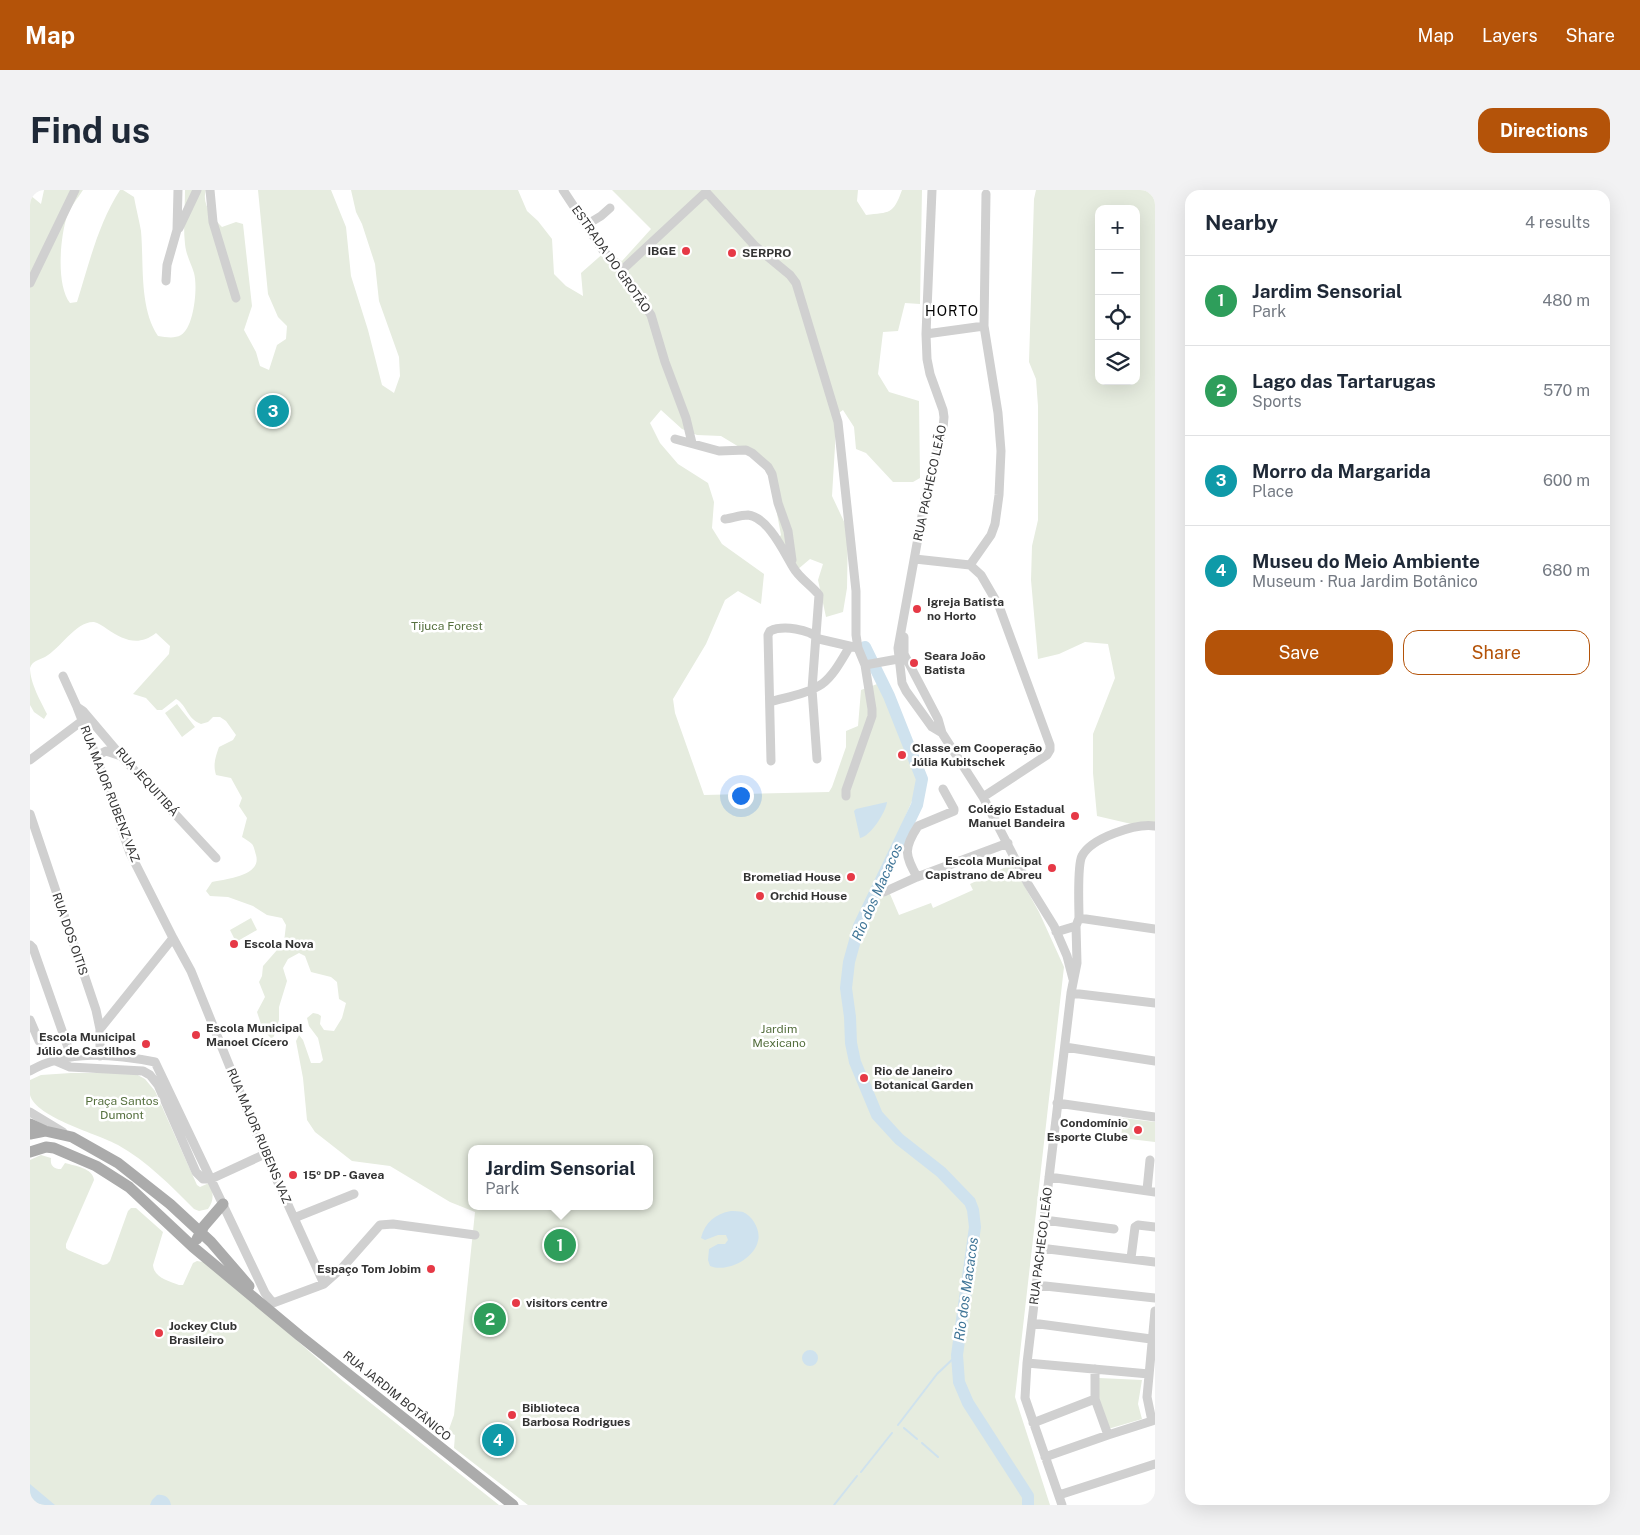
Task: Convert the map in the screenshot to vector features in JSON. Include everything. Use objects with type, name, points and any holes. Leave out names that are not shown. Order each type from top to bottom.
[{"type":"main road","points":[[30,1124],[45,1131]]},
{"type":"main road","name":"RUA JARDIM BOTÂNICO","points":[[45,1131],[72,1137],[118,1163],[145,1183],[211,1242],[300,1336],[513,1505]]},
{"type":"main road","points":[[30,1134],[45,1131]]},
{"type":"main road","name":"RUA JARDIM BOTÂNICO","points":[[30,1152],[46,1146],[96,1166],[129,1187],[194,1247],[269,1305]]},
{"type":"main road","points":[[194,1247],[200,1232],[222,1204]]},
{"type":"street","points":[[30,283],[74,190]]},
{"type":"street","points":[[178,190],[178,230]]},
{"type":"street","points":[[166,281],[168,265],[178,230],[197,190]]},
{"type":"street","points":[[210,190],[213,222],[236,298]]},
{"type":"street","name":"ESTRADA DO GROTÃO","points":[[563,190],[602,249],[621,271],[653,318],[665,362],[686,418],[692,443]]},
{"type":"street","name":"RUA PACHECO LEÃO","points":[[932,190],[926,334],[930,374],[944,417],[943,429],[928,483],[898,648],[898,661],[902,682],[906,690],[932,727],[942,733]]},
{"type":"street","points":[[621,271],[706,192],[755,246],[790,275],[796,284],[838,422],[855,583],[856,635],[854,647],[822,684],[770,702]]},
{"type":"street","points":[[970,565],[995,524],[1002,451],[984,326],[986,194]]},
{"type":"street","points":[[586,225],[610,208]]},
{"type":"street","points":[[926,334],[984,326]]},
{"type":"street","points":[[674,439],[719,451],[746,450],[768,467],[772,474],[788,531],[793,568]]},
{"type":"street","points":[[725,519],[746,515],[754,516],[780,542],[793,568],[819,595],[812,689],[817,759]]},
{"type":"street","points":[[915,559],[970,565],[981,575],[1000,606],[1050,745],[1047,755],[983,797]]},
{"type":"street","name":"RUA PACHECO LEÃO","points":[[907,599],[903,640],[904,654],[938,719],[942,733],[983,797],[1056,932],[1067,956],[1074,982]]},
{"type":"street","points":[[771,761],[768,635],[770,631],[774,629],[792,629],[816,635],[820,639],[854,647],[865,665],[872,716],[846,790],[846,796]]},
{"type":"street","points":[[865,665],[898,661],[910,666]]},
{"type":"street","name":"RUA MAJOR RUBENZ VAZ","points":[[63,676],[96,756],[130,853],[172,938]]},
{"type":"street","points":[[906,690],[909,682],[919,681]]},
{"type":"street","name":"RUA JEQUITIBÁ","points":[[77,707],[84,711],[122,757],[216,858]]},
{"type":"street","points":[[30,760],[82,721]]},
{"type":"street","points":[[96,756],[106,751],[122,757]]},
{"type":"street","points":[[917,878],[907,857],[908,845],[918,826],[954,811],[943,789]]},
{"type":"street","name":"RUA DOS OITIS","points":[[30,814],[96,1010],[100,1029],[100,1056]]},
{"type":"street","name":"RUA PACHECO LEÃO","points":[[1062,1505],[1025,1398],[1027,1363],[1057,1103],[1071,992],[1077,963],[1080,862],[1082,856],[1092,846],[1104,838],[1133,827],[1155,826]]},
{"type":"street","points":[[884,892],[1008,843]]},
{"type":"street","points":[[1056,932],[1077,922],[1155,929]]},
{"type":"street","points":[[100,1029],[172,938]]},
{"type":"street","name":"RUA MAJOR RUBENS VAZ","points":[[172,938],[191,971],[265,1154],[324,1284]]},
{"type":"street","points":[[30,945],[33,948],[71,1056]]},
{"type":"street","points":[[1071,992],[1155,1003]]},
{"type":"street","points":[[96,1010],[103,1012],[116,1010]]},
{"type":"street","points":[[30,1020],[39,1040]]},
{"type":"street","points":[[1065,1046],[1155,1061]]},
{"type":"street","points":[[30,1071],[71,1056],[131,1057],[155,1062],[269,1305],[324,1284],[342,1268],[380,1225],[393,1224],[475,1235]]},
{"type":"street","points":[[56,1061],[70,1067],[142,1071],[150,1075],[158,1085],[196,1172],[202,1179],[211,1179],[265,1154]]},
{"type":"street","points":[[1057,1103],[1155,1116]]},
{"type":"street","points":[[30,1112],[42,1121],[72,1137]]},
{"type":"street","points":[[1049,1177],[1151,1191],[1150,1160]]},
{"type":"street","points":[[294,1218],[354,1194]]},
{"type":"street","points":[[1044,1220],[1114,1229]]},
{"type":"street","points":[[1130,1258],[1135,1228],[1138,1225],[1155,1227]]},
{"type":"street","points":[[1040,1248],[1155,1262]]},
{"type":"street","points":[[1036,1285],[1155,1298]]},
{"type":"street","points":[[1045,1457],[1108,1435],[1154,1425],[1147,1397],[1155,1311]]},
{"type":"street","points":[[1032,1323],[1152,1339]]},
{"type":"street","points":[[1027,1363],[1149,1374]]},
{"type":"street","points":[[1095,1369],[1095,1399],[1108,1435]]},
{"type":"street","points":[[1033,1423],[1095,1399]]},
{"type":"street","points":[[1059,1496],[1155,1464]]},
{"type":"green space","name":"Tijuca Forest","points":[[44,190],[83,190],[68,213],[61,248],[61,273],[66,295],[70,303],[77,302],[100,230],[112,203],[120,190],[134,197],[141,231],[145,299],[148,312],[158,336],[173,337],[181,335],[189,324],[195,297],[194,273],[185,244],[185,190],[206,190],[206,205],[222,227],[236,222],[243,224],[252,306],[244,330],[256,352],[260,366],[269,370],[277,345],[286,339],[287,326],[278,317],[268,294],[258,190],[331,190],[346,227],[351,276],[368,330],[382,385],[394,393],[400,376],[399,357],[379,301],[375,264],[362,224],[356,212],[351,190],[518,190],[527,211],[538,221],[552,239],[554,274],[566,286],[583,296],[581,273],[606,251],[622,261],[651,229],[612,190],[858,190],[857,201],[866,215],[890,211],[896,204],[902,190],[922,190],[920,304],[905,303],[898,331],[883,332],[878,374],[889,392],[919,401],[920,478],[913,482],[893,482],[866,453],[856,449],[854,427],[843,410],[836,415],[832,496],[848,530],[847,588],[843,612],[826,617],[818,580],[823,564],[810,559],[797,570],[774,543],[781,535],[769,471],[754,456],[721,436],[697,435],[682,429],[661,410],[650,423],[660,443],[678,464],[708,483],[714,502],[712,528],[722,544],[764,574],[761,604],[738,591],[725,600],[706,644],[673,699],[675,713],[704,795],[829,792],[846,747],[846,731],[858,726],[861,690],[880,683],[921,780],[881,873],[899,915],[931,903],[933,908],[973,890],[970,884],[1012,864],[1039,912],[1064,967],[1015,1397],[1050,1505],[528,1505],[454,1448],[455,1435],[448,1432],[454,1415],[475,1212],[470,1210],[653,1210],[653,1145],[468,1145],[468,1209],[450,1202],[390,1166],[352,1161],[315,1132],[307,1120],[303,1078],[296,1041],[299,1035],[303,1040],[311,1063],[320,1063],[323,1060],[318,1038],[309,1026],[307,1018],[313,1013],[318,1014],[321,1016],[320,1024],[324,1030],[334,1031],[342,1018],[346,1003],[339,999],[337,982],[331,977],[311,972],[305,956],[299,953],[288,959],[283,968],[287,981],[279,1007],[279,1020],[272,1039],[263,1030],[257,1012],[265,997],[259,982],[263,966],[284,942],[286,925],[282,918],[267,915],[253,906],[228,897],[210,896],[206,891],[212,882],[242,875],[254,868],[256,862],[253,845],[242,837],[247,818],[239,806],[242,798],[231,778],[216,775],[215,771],[216,755],[219,747],[233,740],[236,735],[226,721],[220,717],[213,717],[208,722],[201,724],[192,719],[183,705],[176,699],[162,710],[157,710],[146,698],[133,694],[169,654],[170,646],[156,633],[137,641],[125,639],[97,623],[87,623],[75,631],[51,653],[34,662],[30,668],[30,195],[41,204]]},
{"type":"green space","points":[[1036,190],[1155,190],[1155,826],[1140,826],[1097,816],[1093,773],[1093,734],[1115,678],[1108,644],[1085,642],[1059,654],[1038,659],[1031,580],[1032,546],[1038,520],[1038,406],[1036,379],[1029,362],[1034,199]]},
{"type":"green space","points":[[30,674],[47,714],[44,719],[34,712],[30,705]]},
{"type":"green space","points":[[177,704],[195,727],[182,737],[165,713]]},
{"type":"green space","points":[[251,918],[257,930],[236,942],[230,930]]},
{"type":"green space","name":"Praça Santos Dumont","points":[[134,1073],[145,1079],[155,1091],[197,1185],[200,1187],[209,1183],[211,1186],[212,1200],[208,1209],[199,1211],[194,1209],[158,1174],[129,1151],[55,1118],[35,1103],[30,1095],[30,1080],[41,1075]]},
{"type":"green space","name":"Condomínio Esporte Clube","points":[[1123,1118],[1155,1122],[1155,1142],[1121,1138]]},
{"type":"green space","name":"Jockey Club Brasileiro","points":[[41,1155],[51,1158],[52,1165],[56,1168],[61,1169],[65,1163],[83,1168],[93,1176],[94,1180],[66,1244],[68,1250],[103,1265],[107,1264],[110,1261],[128,1211],[131,1208],[136,1208],[163,1232],[153,1265],[159,1276],[183,1285],[193,1263],[197,1261],[209,1263],[343,1381],[499,1505],[30,1505],[30,1160]]},
{"type":"green space","points":[[1099,1378],[1142,1380],[1138,1404],[1142,1419],[1108,1429],[1098,1399]]},
{"type":"water","points":[[887,802],[884,812],[877,823],[864,837],[860,838],[854,811]]},
{"type":"water","points":[[731,1211],[743,1212],[753,1220],[757,1228],[758,1241],[746,1259],[739,1263],[724,1268],[710,1266],[708,1260],[709,1249],[718,1244],[725,1244],[728,1240],[726,1235],[718,1235],[705,1240],[701,1238],[703,1232],[708,1223],[720,1214]]},
{"type":"water","points":[[483,1315],[496,1316],[496,1322],[483,1322]]},
{"type":"water","points":[[810,1350],[816,1352],[818,1358],[816,1364],[810,1366],[804,1364],[802,1358],[804,1352]]},
{"type":"water","points":[[30,1484],[55,1505],[39,1505],[30,1497]]},
{"type":"water","points":[[157,1495],[167,1497],[171,1505],[150,1505]]},
{"type":"waterway","name":"Rio dos Macacos","points":[[865,647],[889,696],[922,779],[917,805],[859,926],[849,962],[846,988],[851,1043],[855,1062],[877,1115],[899,1139],[941,1172],[970,1202],[975,1227],[957,1355],[959,1382],[968,1403],[1028,1496],[1028,1505]]},
{"type":"waterway","points":[[898,1425],[937,1374],[957,1355]]},
{"type":"waterway","points":[[904,1428],[917,1439]]},
{"type":"waterway","points":[[861,1472],[892,1433]]},
{"type":"waterway","points":[[922,1443],[938,1457]]},
{"type":"waterway","points":[[834,1505],[857,1476]]},
{"type":"place","name":"IBGE","points":[[686,251]]},
{"type":"place","name":"SERPRO","points":[[732,253]]},
{"type":"place","name":"Morro da Margarida","points":[[273,411]]},
{"type":"place","name":"Igreja Batista no Horto","points":[[917,609]]},
{"type":"place","name":"Seara João Batista","points":[[914,663]]},
{"type":"place","name":"Classe em Cooperação Júlia Kubitschek","points":[[902,755]]},
{"type":"place","name":"Colégio Estadual Manuel Bandeira","points":[[1075,816]]},
{"type":"place","name":"Escola Municipal Capistrano de Abreu","points":[[1052,868]]},
{"type":"place","name":"Bromeliad House","points":[[851,877]]},
{"type":"place","name":"Orchid House","points":[[760,896]]},
{"type":"place","name":"Escola Nova","points":[[234,944]]},
{"type":"place","name":"Escola Municipal Manoel Cícero","points":[[196,1035]]},
{"type":"place","name":"Escola Municipal Júlio de Castilhos","points":[[146,1044]]},
{"type":"place","name":"Rio de Janeiro Botanical Garden","points":[[864,1078]]},
{"type":"place","name":"Condomínio Esporte Clube","points":[[1138,1130]]},
{"type":"place","name":"15º DP - Gavea","points":[[293,1175]]},
{"type":"place","name":"Jardim Sensorial","points":[[560,1245]]},
{"type":"place","name":"Espaço Tom Jobim","points":[[431,1269]]},
{"type":"place","name":"visitors centre","points":[[516,1303]]},
{"type":"place","name":"Lago das Tartarugas","points":[[490,1319]]},
{"type":"place","name":"Jockey Club Brasileiro","points":[[159,1333]]},
{"type":"place","name":"Biblioteca Barbosa Rodrigues","points":[[512,1415]]},
{"type":"place","name":"Museu do Meio Ambiente","points":[[498,1440]]},
{"type":"district","name":"HORTO","points":[[952,311]]},
{"type":"park label","name":"Jardim Mexicano","points":[[779,1036]]}]
